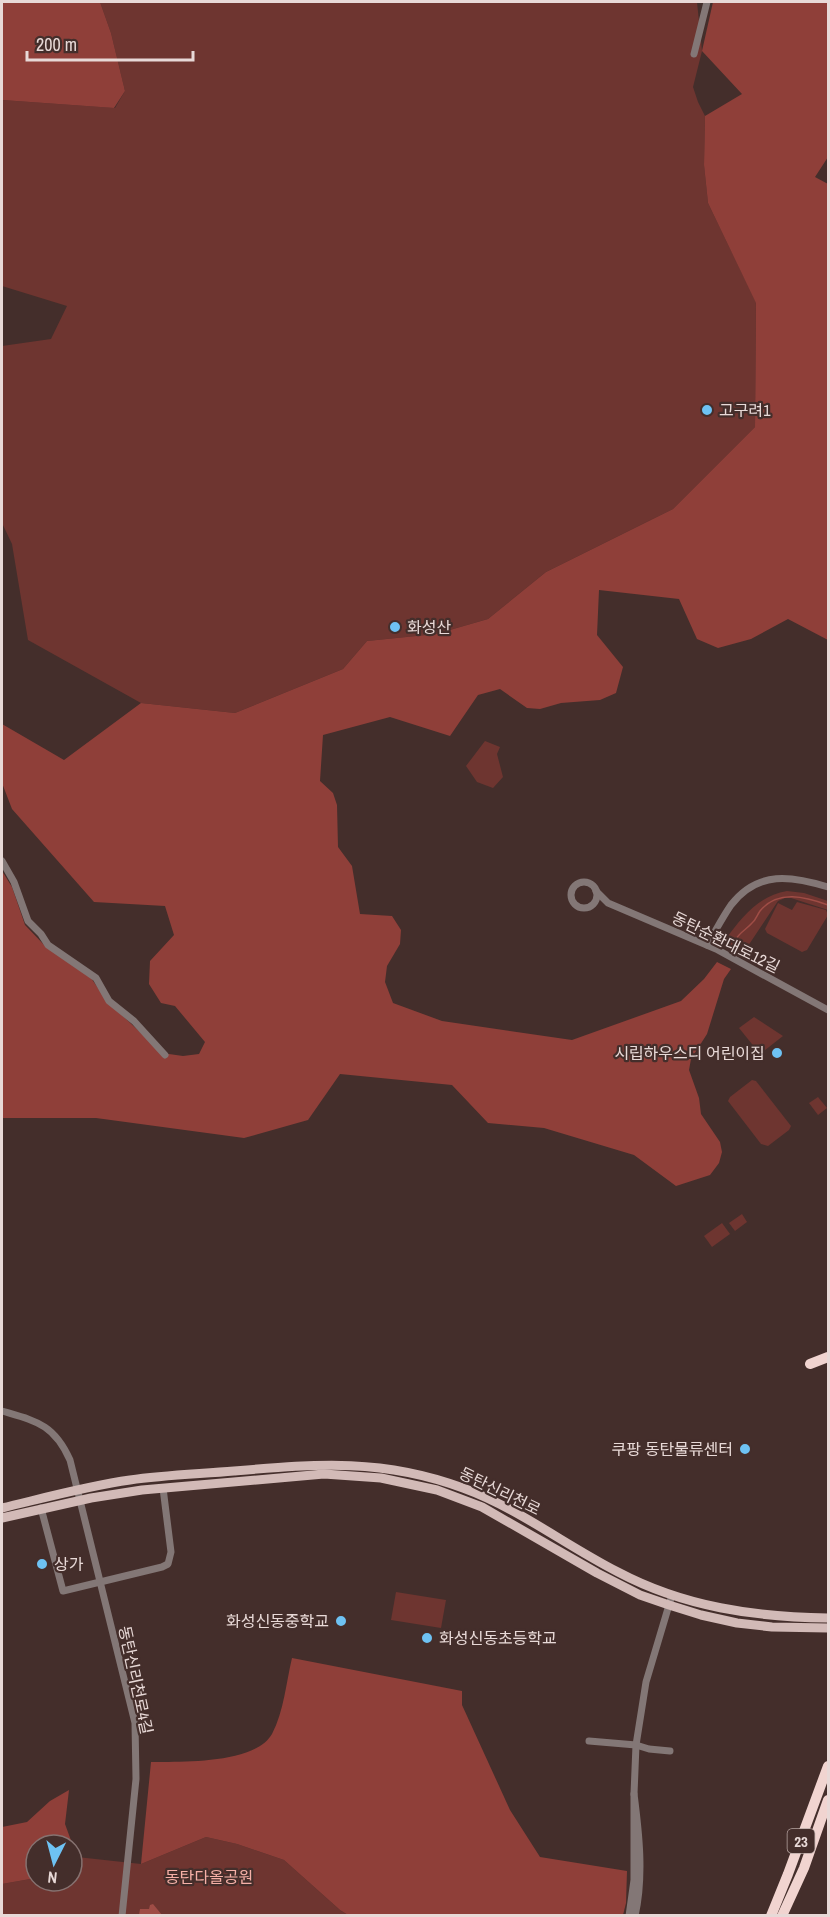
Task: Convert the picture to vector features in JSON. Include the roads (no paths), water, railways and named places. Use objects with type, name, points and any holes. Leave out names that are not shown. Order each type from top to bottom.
[{"type":"highway","points":[[810,1364],[828,1359]]},
{"type":"highway","name":"23","points":[[771,1916],[828,1766]]},
{"type":"highway","name":"23","points":[[782,1916],[804,1868],[828,1800]]},
{"type":"main road","name":"동탄신리천로","points":[[2,1508],[77,1490],[147,1478],[301,1465],[345,1464],[393,1469],[439,1480],[485,1497],[618,1573],[672,1595],[744,1613],[776,1617],[828,1618]]},
{"type":"main road","name":"동탄신리천로","points":[[2,1518],[114,1493],[324,1474],[364,1476],[437,1490],[482,1507],[597,1573],[669,1605],[736,1623],[772,1627],[828,1628]]},
{"type":"street","points":[[694,54],[706,2]]},
{"type":"street","points":[[2,861],[14,882],[28,921],[48,945],[96,978],[109,1001],[134,1021],[165,1054]]},
{"type":"street","points":[[707,945],[732,904],[759,882],[789,878],[828,887]]},
{"type":"street","points":[[586,908],[596,900],[596,891],[587,882],[578,883],[570,894],[572,902],[578,907],[586,908],[608,903]]},
{"type":"street","name":"동탄순환대로12길","points":[[596,891],[608,903],[716,949],[828,1010]]},
{"type":"street","name":"동탄신리천로4길","points":[[2,1411],[37,1423],[56,1435],[70,1460],[135,1723],[136,1779],[122,1916]]},
{"type":"street","points":[[55,1593],[168,1564],[171,1552],[163,1488]]},
{"type":"street","points":[[41,1508],[63,1591]]},
{"type":"street","points":[[629,1916],[634,1880],[636,1745],[646,1682],[672,1595]]},
{"type":"street","points":[[589,1742],[636,1745],[670,1751]]},
{"type":"street","points":[[634,1794],[638,1823],[639,1879],[635,1916]]},
{"type":"waterway","points":[[736,939],[753,922],[760,911],[775,900],[792,897],[811,899],[828,905]]},
{"type":"place","name":"고구려1","points":[[707,410]]},
{"type":"place","name":"화성산","points":[[395,627]]},
{"type":"place","name":"시립하우스디 어린이집","points":[[777,1053]]},
{"type":"place","name":"쿠팡 동탄물류센터","points":[[745,1449]]},
{"type":"place","name":"상가","points":[[42,1564]]},
{"type":"place","name":"화성신동중학교","points":[[341,1621]]},
{"type":"place","name":"화성신동초등학교","points":[[427,1638]]},
{"type":"park label","name":"동탄다올공원","points":[[209,1877]]}]
